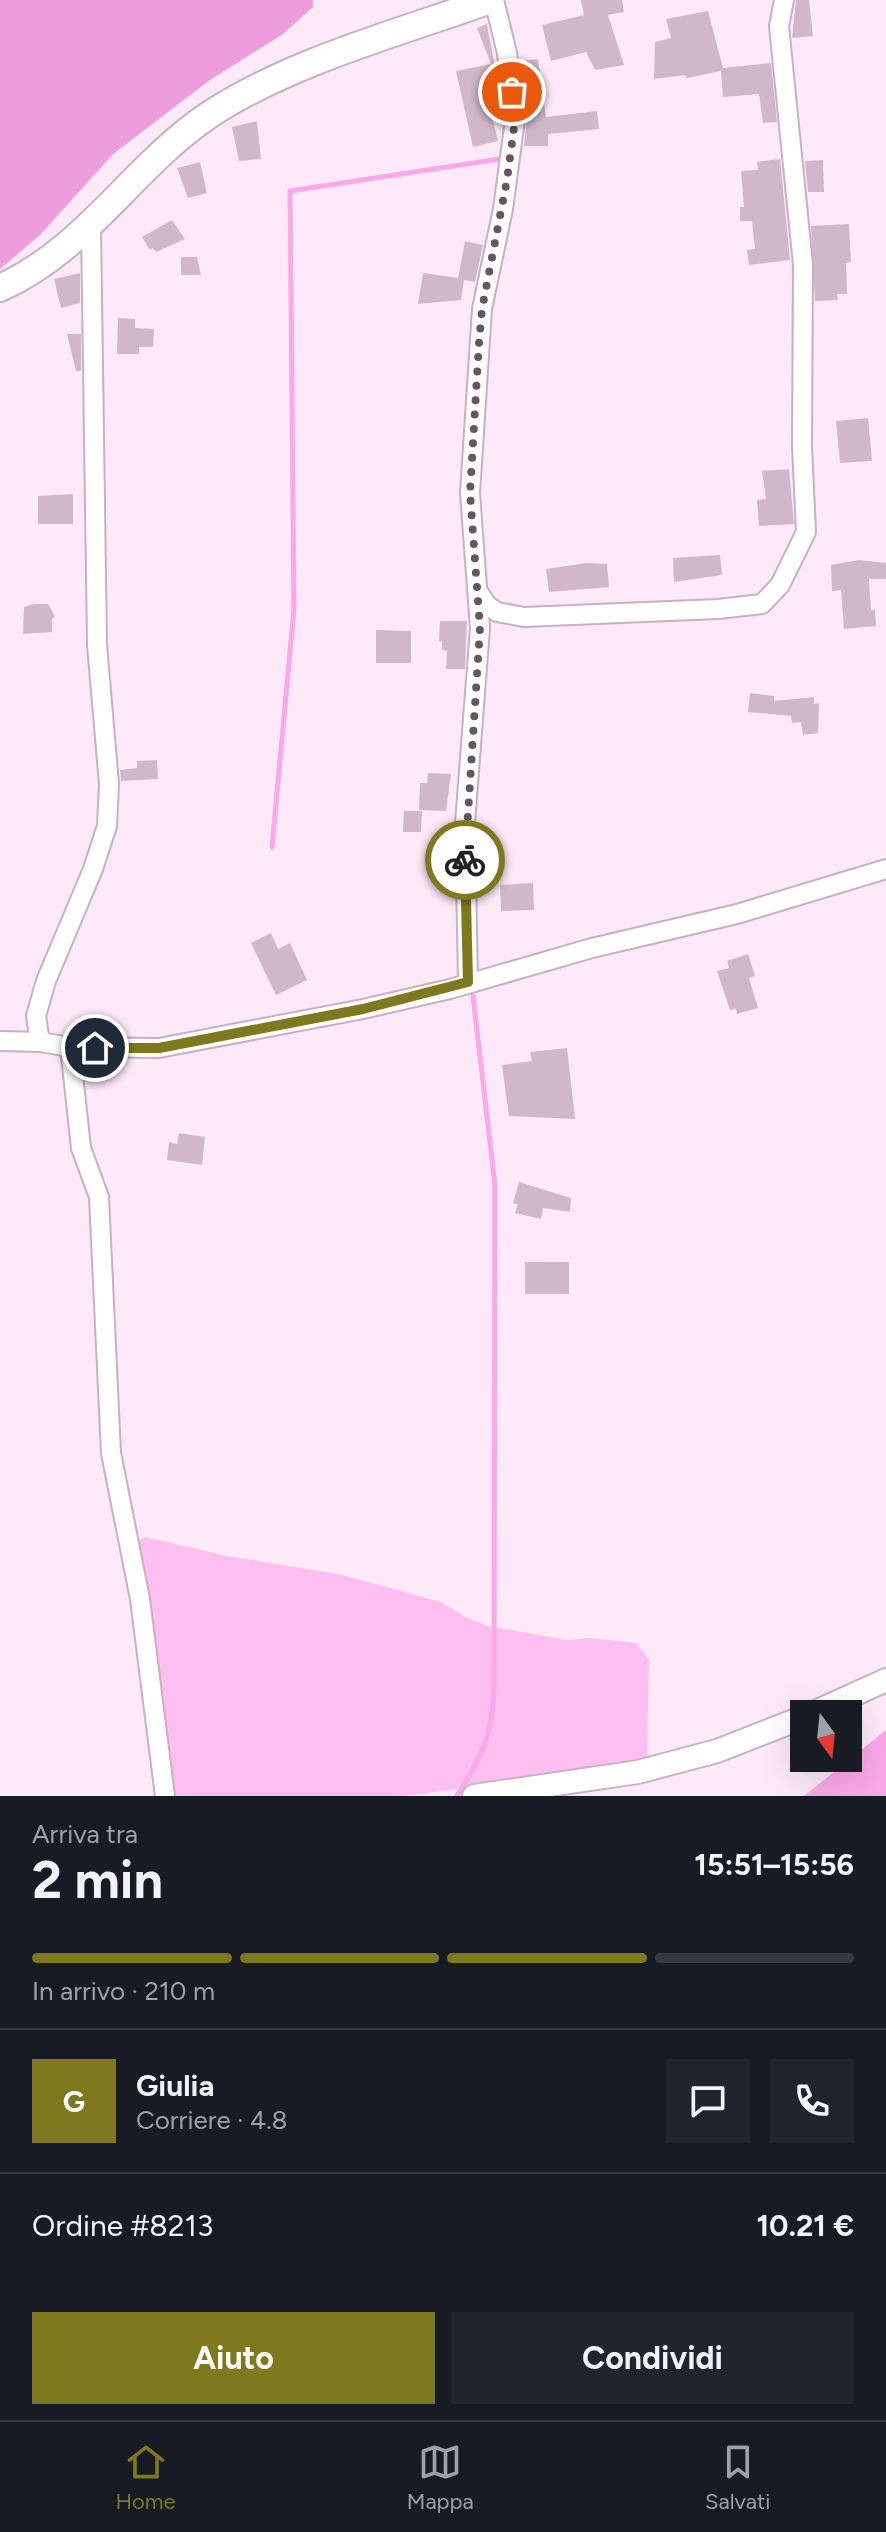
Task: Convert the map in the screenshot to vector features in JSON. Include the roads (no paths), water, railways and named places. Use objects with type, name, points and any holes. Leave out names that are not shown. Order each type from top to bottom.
[{"type":"main road","points":[[0,288],[58,254],[91,227],[168,146],[210,114],[266,84],[312,65],[488,0]]},
{"type":"street","points":[[468,982],[465,837],[480,628],[470,493],[482,309],[503,209],[515,120],[507,53],[488,0]]},
{"type":"street","points":[[477,590],[487,605],[497,612],[549,618],[762,604],[780,585],[806,532],[802,446],[803,265],[779,26],[784,0]]},
{"type":"street","points":[[40,1042],[36,1016],[46,981],[93,869],[107,826],[109,784],[97,645],[91,227]]},
{"type":"street","points":[[0,1041],[40,1042],[70,1047],[159,1048],[363,1009],[737,914],[886,869]]},
{"type":"street","points":[[70,1047],[81,1148],[99,1197],[111,1453],[140,1599],[165,1796]]},
{"type":"street","points":[[842,1700],[886,1680]]},
{"type":"street","points":[[474,1796],[638,1772],[717,1751],[790,1722]]},
{"type":"waterway","points":[[272,847],[294,609],[290,191],[506,158]]},
{"type":"waterway","points":[[457,1796],[485,1744],[494,1685],[495,1185],[473,996]]}]
